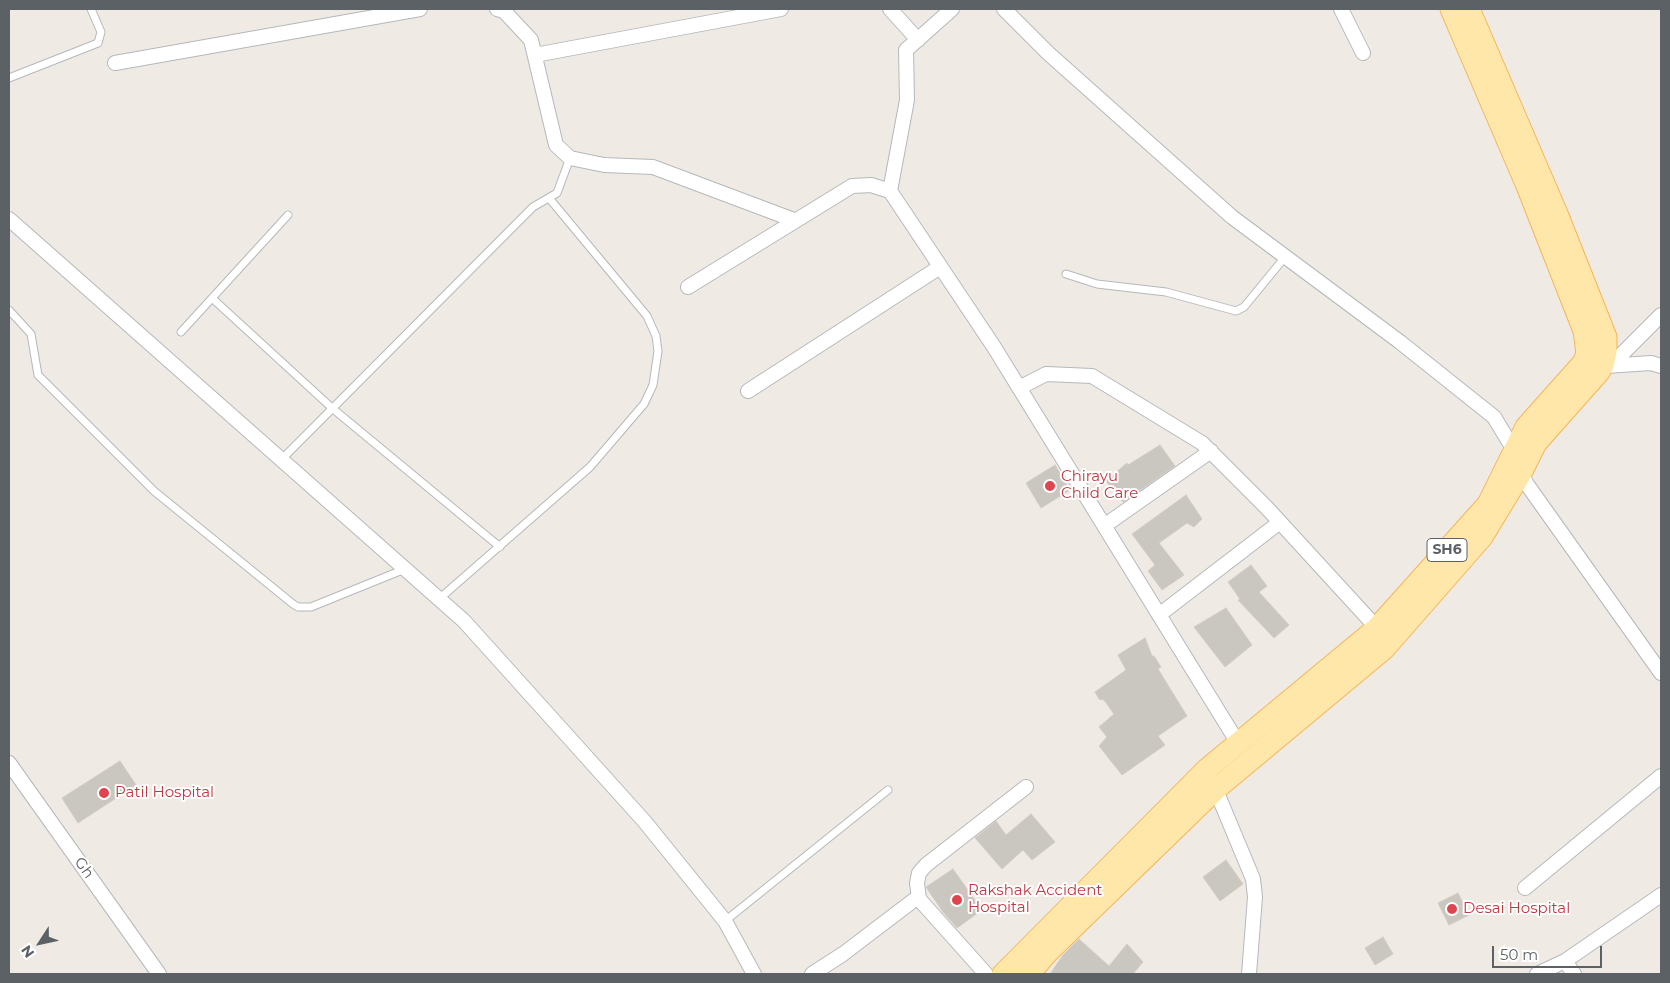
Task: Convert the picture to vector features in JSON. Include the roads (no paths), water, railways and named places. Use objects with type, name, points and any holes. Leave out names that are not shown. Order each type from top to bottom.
[{"type":"main road","name":"SH6","points":[[1029,974],[1048,952],[1216,789],[1384,649],[1482,537],[1522,473],[1536,443],[1606,366],[1606,337],[1576,286],[1527,186],[1451,9]]},
{"type":"main road","name":"SH6","points":[[1003,974],[1207,769],[1377,628],[1488,504],[1526,427],[1578,369],[1587,353],[1576,286],[1469,9]]},
{"type":"street","points":[[116,63],[420,9]]},
{"type":"street","points":[[496,9],[504,11],[531,40],[556,145],[570,158],[604,165],[653,167],[794,220]]},
{"type":"street","points":[[535,54],[781,9]]},
{"type":"street","points":[[890,9],[918,40]]},
{"type":"street","points":[[890,192],[907,100],[906,50],[952,9]]},
{"type":"street","points":[[1004,9],[1048,53],[1232,217],[1400,342],[1494,417],[1514,450],[1522,473],[1661,673]]},
{"type":"street","points":[[1341,9],[1364,53]]},
{"type":"street","points":[[688,287],[852,186],[870,185],[890,192],[1019,388],[1238,743]]},
{"type":"street","points":[[9,218],[464,621],[645,822],[725,921],[754,974]]},
{"type":"street","points":[[748,391],[940,267]]},
{"type":"street","points":[[1606,366],[1661,315]]},
{"type":"street","points":[[1606,366],[1651,363],[1661,366]]},
{"type":"street","points":[[1019,388],[1046,374],[1092,376],[1202,443],[1280,522],[1377,628]]},
{"type":"street","points":[[1104,526],[1211,451]]},
{"type":"street","points":[[1159,615],[1280,522]]},
{"type":"street","name":"Gh","points":[[9,763],[159,974]]},
{"type":"street","points":[[1207,769],[1253,879],[1255,897],[1249,974]]},
{"type":"street","points":[[1524,888],[1661,776]]},
{"type":"street","points":[[986,974],[919,899],[917,883],[919,873],[926,865],[1026,787]]},
{"type":"street","points":[[1538,974],[1565,961],[1661,895]]},
{"type":"street","points":[[812,974],[832,962],[914,900],[919,899]]},
{"type":"street","points":[[1565,961],[1574,974]]},
{"type":"lane","points":[[9,78],[98,43],[101,32],[91,9]]},
{"type":"lane","points":[[282,459],[533,207],[549,198],[559,189],[570,158]]},
{"type":"lane","points":[[439,598],[500,547],[607,448],[644,404],[653,385],[657,370],[656,336],[647,316],[549,198]]},
{"type":"lane","points":[[181,332],[288,215]]},
{"type":"lane","points":[[1066,274],[1097,284],[1166,292],[1236,311],[1244,307],[1285,257]]},
{"type":"lane","points":[[213,299],[332,408],[500,547]]},
{"type":"lane","points":[[9,310],[31,334],[38,375],[154,491],[293,604],[298,607],[311,607],[405,568]]},
{"type":"lane","points":[[725,921],[888,790]]},
{"type":"place","name":"Chirayu Child Care","points":[[1050,486]]},
{"type":"place","name":"Patil Hospital","points":[[104,793]]},
{"type":"place","name":"Rakshak Accident Hospital","points":[[957,900]]},
{"type":"place","name":"Desai Hospital","points":[[1452,909]]}]
